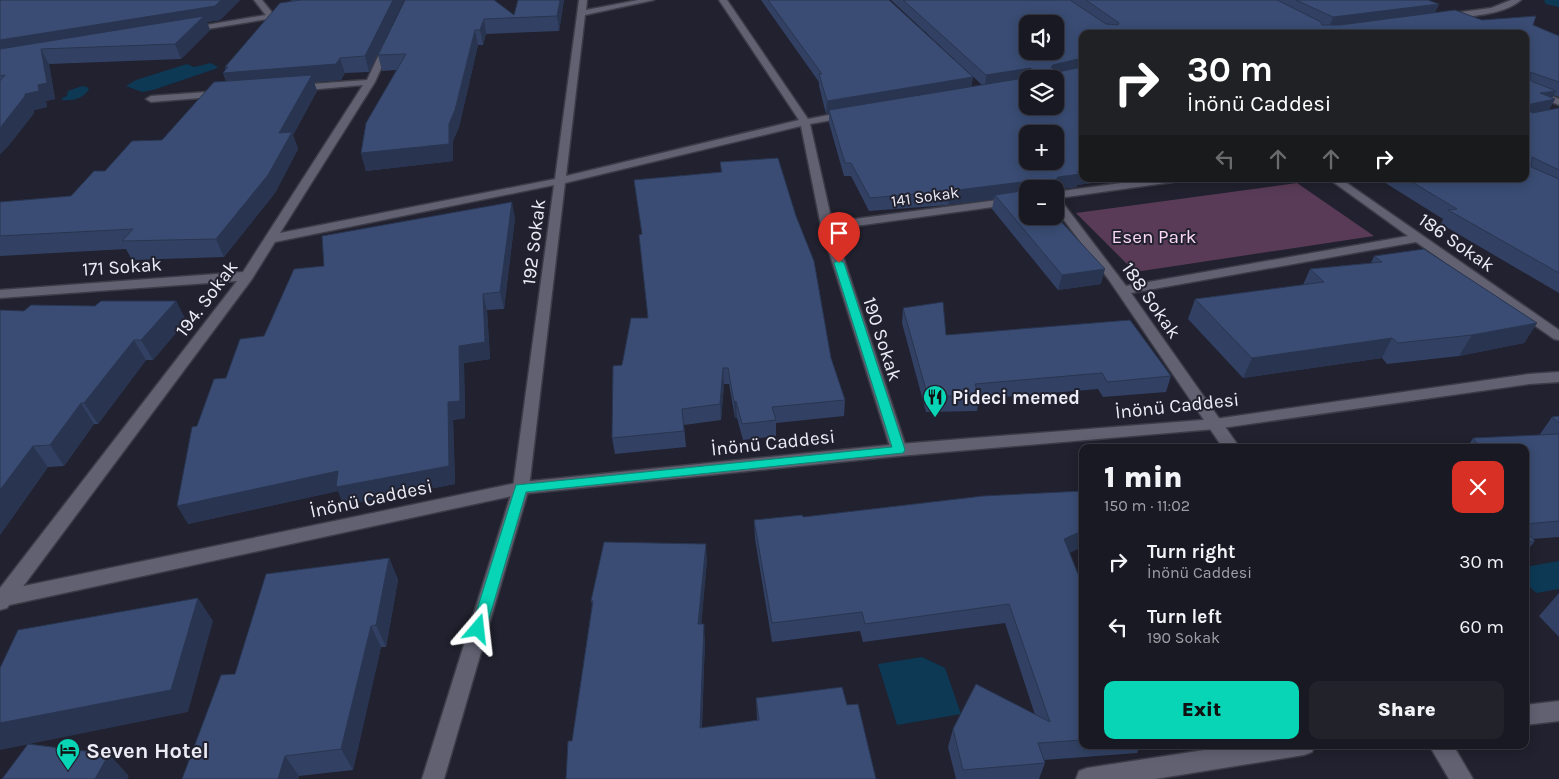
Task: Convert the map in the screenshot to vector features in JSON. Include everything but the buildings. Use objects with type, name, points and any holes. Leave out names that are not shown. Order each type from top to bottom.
[{"type":"street","points":[[258,0],[271,16]]},
{"type":"street","name":"192 Sokak","points":[[433,779],[520,488],[583,0]]},
{"type":"street","points":[[581,13],[650,0]]},
{"type":"street","points":[[723,0],[805,122]]},
{"type":"street","points":[[1434,18],[1511,4],[1517,0]]},
{"type":"street","points":[[1446,9],[1461,14]]},
{"type":"street","points":[[181,31],[300,11]]},
{"type":"street","name":"194. Sokak","points":[[1,600],[247,276],[370,82],[394,33]]},
{"type":"street","points":[[290,88],[370,82]]},
{"type":"street","points":[[1529,90],[1559,102]]},
{"type":"street","points":[[151,99],[230,93]]},
{"type":"street","points":[[270,239],[559,182],[805,122],[864,112]]},
{"type":"street","name":"190 Sokak","points":[[805,122],[827,226],[899,450]]},
{"type":"street","points":[[1064,194],[1150,182]]},
{"type":"street","name":"186 Sokak","points":[[1338,182],[1559,336]]},
{"type":"street","name":"141 Sokak","points":[[827,226],[1019,199]]},
{"type":"street","name":"188 Sokak","points":[[1064,212],[1122,290],[1229,444]]},
{"type":"street","points":[[1122,290],[1419,238]]},
{"type":"street","name":"171 Sokak","points":[[0,294],[247,276]]},
{"type":"street","name":"İnönü Caddesi","points":[[1,600],[520,488],[899,450],[1215,424],[1529,379],[1559,377]]},
{"type":"street","points":[[1529,715],[1559,711]]},
{"type":"street","points":[[1087,779],[1278,749]]},
{"type":"street","points":[[1443,749],[1462,779]]},
{"type":"green space","name":"Esen Park","points":[[1297,183],[1374,236],[1135,272],[1076,213]]},
{"type":"water","points":[[211,63],[218,67],[153,90],[142,92],[126,86],[136,80],[187,64],[194,67]]},
{"type":"water","points":[[82,86],[89,89],[84,95],[74,100],[62,100],[62,98],[67,96],[68,91]]},
{"type":"water","points":[[1559,561],[1559,589],[1536,593],[1529,586],[1529,566]]},
{"type":"water","points":[[922,657],[945,668],[961,714],[897,725],[878,664]]},
{"type":"waterway","points":[[1553,0],[1559,1]]},
{"type":"place","name":"Pideci memed","points":[[935,418]]},
{"type":"place","name":"Seven Hotel","points":[[68,771]]},
{"type":"route","points":[[478,629],[520,488],[899,450],[839,263]]}]
